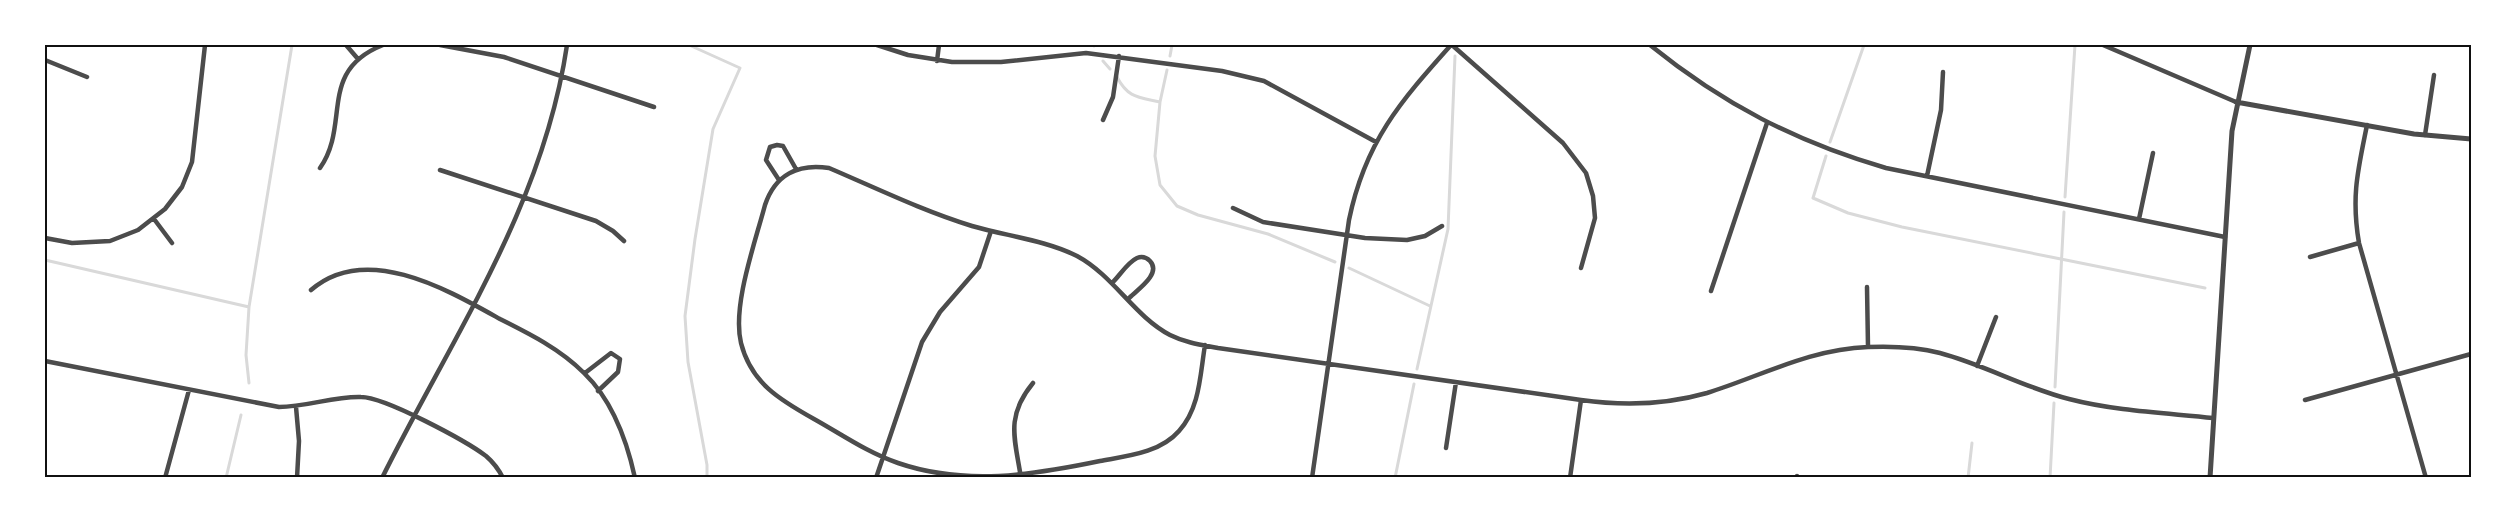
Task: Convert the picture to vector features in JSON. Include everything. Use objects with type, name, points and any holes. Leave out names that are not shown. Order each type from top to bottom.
[{"type":"street","points":[[45,238],[72,243],[99,243],[122,237],[154,219],[165,209],[182,187],[192,162],[205,45]]},
{"type":"street","points":[[346,45],[358,59]]},
{"type":"street","points":[[321,168],[333,142],[340,89],[345,77],[358,59],[383,45]]},
{"type":"street","points":[[440,45],[504,57],[654,107]]},
{"type":"street","points":[[382,478],[509,238],[543,145],[562,76],[567,45]]},
{"type":"street","points":[[877,45],[937,61],[993,63],[1086,53],[1222,71],[1264,81],[1376,142]]},
{"type":"street","points":[[937,61],[939,45]]},
{"type":"street","points":[[1311,478],[1347,235],[1360,178],[1376,142],[1393,113],[1451,45],[1563,143],[1573,153],[1586,173],[1593,196],[1595,218],[1581,268]]},
{"type":"street","points":[[1650,45],[1708,89],[1767,123],[1844,155],[1886,168],[2225,237]]},
{"type":"street","points":[[2103,45],[2236,102],[2425,135],[2471,139]]},
{"type":"street","points":[[2210,478],[2236,102],[2250,45]]},
{"type":"street","points":[[1103,120],[1113,97],[1119,56]]},
{"type":"street","points":[[45,60],[87,77]]},
{"type":"street","points":[[1927,176],[1941,110],[1943,72]]},
{"type":"street","points":[[2425,135],[2434,75]]},
{"type":"street","points":[[1712,291],[1767,123]]},
{"type":"street","points":[[2367,125],[2354,196],[2354,217],[2359,243],[2426,478]]},
{"type":"street","points":[[779,180],[766,160],[770,147],[783,146],[796,169]]},
{"type":"street","points":[[2139,219],[2153,153]]},
{"type":"street","points":[[1205,345],[1195,406],[1179,432],[1169,441],[1139,453],[1021,477],[1000,478],[943,473],[899,463],[882,456],[777,398],[758,378],[744,354],[738,328],[740,304],[765,205],[772,189],[787,173],[796,169],[817,166],[829,168],[944,217],[1066,251],[1101,272],[1147,319],[1168,334],[1205,345],[1629,405],[1687,398],[1818,353],[1868,347],[1899,347],[1923,350],[1977,366],[2019,383],[2072,400],[2214,418]]},
{"type":"street","points":[[440,170],[602,224],[624,241]]},
{"type":"street","points":[[1233,208],[1263,222],[1365,238],[1407,240],[1425,236],[1442,226]]},
{"type":"street","points":[[154,219],[172,243]]},
{"type":"street","points":[[876,478],[922,342],[940,312],[979,267],[991,231]]},
{"type":"street","points":[[2310,257],[2359,243]]},
{"type":"street","points":[[1113,282],[1134,259],[1140,256],[1147,258],[1152,264],[1151,277],[1128,299]]},
{"type":"street","points":[[311,290],[324,279],[345,272],[383,272],[424,281],[548,345],[585,373],[598,391],[616,419],[626,442],[635,478]]},
{"type":"street","points":[[1866,287],[1868,347]]},
{"type":"street","points":[[1977,366],[1996,317]]},
{"type":"street","points":[[585,373],[610,353],[620,359],[618,372],[598,391]]},
{"type":"street","points":[[2305,400],[2471,354]]},
{"type":"street","points":[[45,362],[279,407],[296,407],[364,396],[386,401],[487,457],[503,478]]},
{"type":"street","points":[[1446,448],[1456,382]]},
{"type":"street","points":[[1021,477],[1013,428],[1021,401],[1033,383]]},
{"type":"street","points":[[165,478],[189,390]]},
{"type":"street","points":[[1570,478],[1581,400]]},
{"type":"street","points":[[296,407],[299,441],[297,478]]},
{"type":"waterway","points":[[249,383],[246,355],[249,307],[292,45]]},
{"type":"waterway","points":[[689,45],[740,68],[713,129],[685,316],[688,362],[707,465],[707,478]]},
{"type":"waterway","points":[[1170,56],[1172,45]]},
{"type":"waterway","points":[[1830,142],[1864,45]]},
{"type":"waterway","points":[[2065,197],[2075,45]]},
{"type":"waterway","points":[[1417,369],[1448,229],[1455,56]]},
{"type":"waterway","points":[[1103,61],[1110,69]]},
{"type":"waterway","points":[[1167,70],[1160,102],[1155,156],[1160,185],[1177,206],[1198,215],[1268,234],[1335,262]]},
{"type":"waterway","points":[[1117,77],[1130,93],[1160,102]]},
{"type":"waterway","points":[[1826,156],[1813,198],[1848,213],[1902,227],[2205,288]]},
{"type":"waterway","points":[[2055,387],[2064,212]]},
{"type":"waterway","points":[[45,260],[249,307]]},
{"type":"waterway","points":[[1349,268],[1430,306]]},
{"type":"waterway","points":[[1395,478],[1414,384]]},
{"type":"waterway","points":[[2050,478],[2054,403]]},
{"type":"waterway","points":[[226,478],[241,415]]},
{"type":"waterway","points":[[1968,478],[1972,443]]}]
